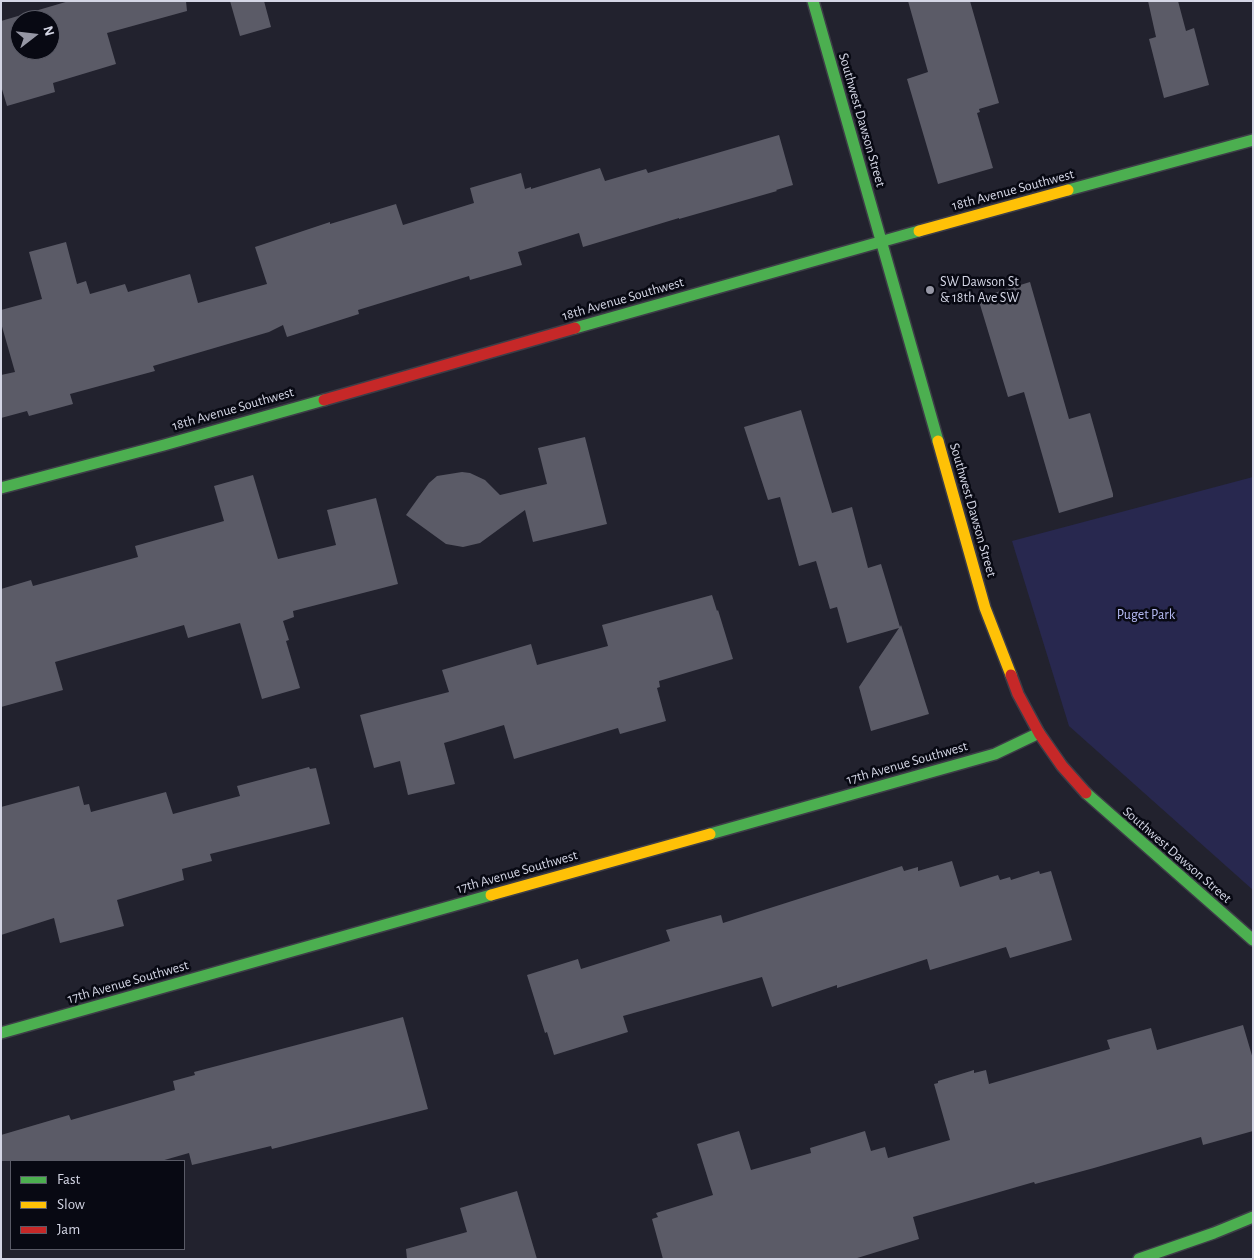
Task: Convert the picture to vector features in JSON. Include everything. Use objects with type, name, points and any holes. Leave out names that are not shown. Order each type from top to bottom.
[{"type":"street","name":"Southwest Dawson Street","points":[[813,1],[986,608],[1018,694],[1039,733],[1062,766],[1089,797],[1253,940]]},
{"type":"street","name":"18th Avenue Southwest","points":[[1,488],[164,445],[881,241],[1253,140]]},
{"type":"street","name":"17th Avenue Southwest","points":[[1,1033],[995,754],[1039,733]]},
{"type":"street","points":[[1139,1259],[1214,1233],[1253,1217]]},
{"type":"green space","name":"Puget Park","points":[[1253,477],[1253,890],[1069,726],[1012,541]]},
{"type":"building","points":[[69,1],[186,1],[187,11],[107,33],[116,64],[53,83],[55,92],[7,106],[1,86],[1,21],[10,18],[10,60],[60,60],[60,10],[38,10]]},
{"type":"building","points":[[230,1],[264,1],[271,27],[240,36]]},
{"type":"building","points":[[908,1],[970,1],[999,103],[979,109],[980,112],[977,113],[993,168],[938,184],[907,79],[928,72]]},
{"type":"building","points":[[1148,1],[1178,1],[1186,31],[1194,28],[1209,85],[1164,98],[1149,39],[1156,37]]},
{"type":"building","points":[[779,135],[793,185],[777,191],[583,247],[579,233],[518,252],[522,265],[470,280],[469,276],[358,310],[359,314],[287,337],[283,325],[269,332],[153,366],[155,371],[70,394],[73,404],[29,416],[27,411],[1,418],[1,375],[15,372],[1,323],[1,310],[42,299],[29,252],[66,242],[77,284],[86,281],[90,294],[125,284],[128,292],[190,274],[198,303],[267,284],[255,247],[330,222],[330,224],[396,204],[403,225],[474,203],[470,188],[521,173],[525,189],[531,187],[531,189],[600,168],[605,181],[646,169],[648,173]]},
{"type":"building","points":[[1030,282],[1069,419],[1090,413],[1113,494],[1113,497],[1059,513],[1024,392],[1008,397],[978,298]]},
{"type":"building","points":[[801,410],[832,513],[852,507],[868,568],[881,564],[929,714],[871,731],[859,687],[899,628],[847,643],[837,607],[830,609],[816,561],[799,566],[780,497],[768,500],[744,427]]},
{"type":"building","points":[[585,437],[607,524],[533,542],[525,510],[480,543],[463,547],[446,544],[406,515],[429,483],[437,476],[462,472],[470,473],[485,480],[500,495],[547,484],[538,448]]},
{"type":"building","points":[[253,475],[278,559],[336,545],[327,510],[376,498],[398,584],[293,611],[294,617],[283,621],[289,640],[286,641],[300,688],[262,699],[240,623],[188,638],[184,625],[55,662],[63,690],[1,707],[1,589],[31,580],[33,586],[138,557],[135,546],[224,521],[214,486]]},
{"type":"building","points":[[712,595],[733,659],[659,681],[660,687],[657,688],[666,721],[620,734],[618,728],[514,759],[504,725],[444,743],[455,784],[408,795],[400,761],[374,768],[360,715],[449,692],[442,670],[531,644],[537,665],[608,646],[602,625]]},
{"type":"building","points":[[309,767],[310,769],[316,768],[330,824],[210,854],[212,861],[182,869],[184,880],[117,900],[124,926],[60,943],[54,918],[1,935],[1,807],[79,786],[84,805],[89,804],[91,812],[166,792],[173,814],[240,796],[237,786]]},
{"type":"building","points":[[952,861],[960,887],[998,875],[1000,880],[1010,877],[1011,880],[1039,871],[1040,874],[1051,871],[1072,940],[1010,958],[1006,947],[930,970],[927,959],[837,988],[837,985],[772,1007],[762,977],[623,1016],[628,1032],[554,1055],[527,975],[578,959],[581,969],[670,941],[666,930],[721,915],[723,923],[902,866],[904,871],[918,867],[918,871]]},
{"type":"building","points":[[403,1017],[428,1109],[272,1149],[271,1146],[192,1165],[189,1153],[164,1160],[1,1161],[1,1135],[69,1115],[71,1120],[175,1090],[173,1081],[195,1075],[194,1072]]},
{"type":"building","points":[[1243,1025],[1253,1059],[1253,1131],[1203,1145],[1201,1137],[913,1217],[919,1239],[854,1259],[663,1259],[652,1219],[658,1217],[656,1213],[713,1195],[697,1144],[739,1131],[751,1170],[811,1153],[810,1148],[865,1131],[871,1151],[885,1147],[888,1158],[950,1140],[934,1084],[938,1083],[938,1081],[974,1070],[974,1073],[986,1070],[989,1084],[1110,1049],[1107,1040],[1151,1028],[1157,1050]]},
{"type":"building","points":[[517,1191],[537,1259],[407,1259],[406,1249],[467,1232],[460,1208]]},
{"type":"traffic: fast","points":[[813,1],[938,441]]},
{"type":"traffic: fast","points":[[1068,190],[1253,140]]},
{"type":"traffic: fast","points":[[575,328],[919,231]]},
{"type":"traffic: fast","points":[[1,488],[324,400]]},
{"type":"traffic: fast","points":[[710,834],[995,754],[1039,733]]},
{"type":"traffic: fast","points":[[1086,793],[1253,940]]},
{"type":"traffic: fast","points":[[1,1033],[491,895]]},
{"type":"traffic: fast","points":[[1139,1259],[1214,1233],[1253,1217]]},
{"type":"traffic: slow","points":[[919,231],[1068,190]]},
{"type":"traffic: slow","points":[[938,441],[985,608],[1011,675]]},
{"type":"traffic: slow","points":[[491,895],[710,834]]},
{"type":"traffic: jam","points":[[324,400],[575,328]]},
{"type":"traffic: jam","points":[[1011,675],[1018,694],[1039,733],[1062,766],[1086,793]]},
{"type":"place","name":"SW Dawson St & 18th Ave SW","points":[[930,290]]}]
